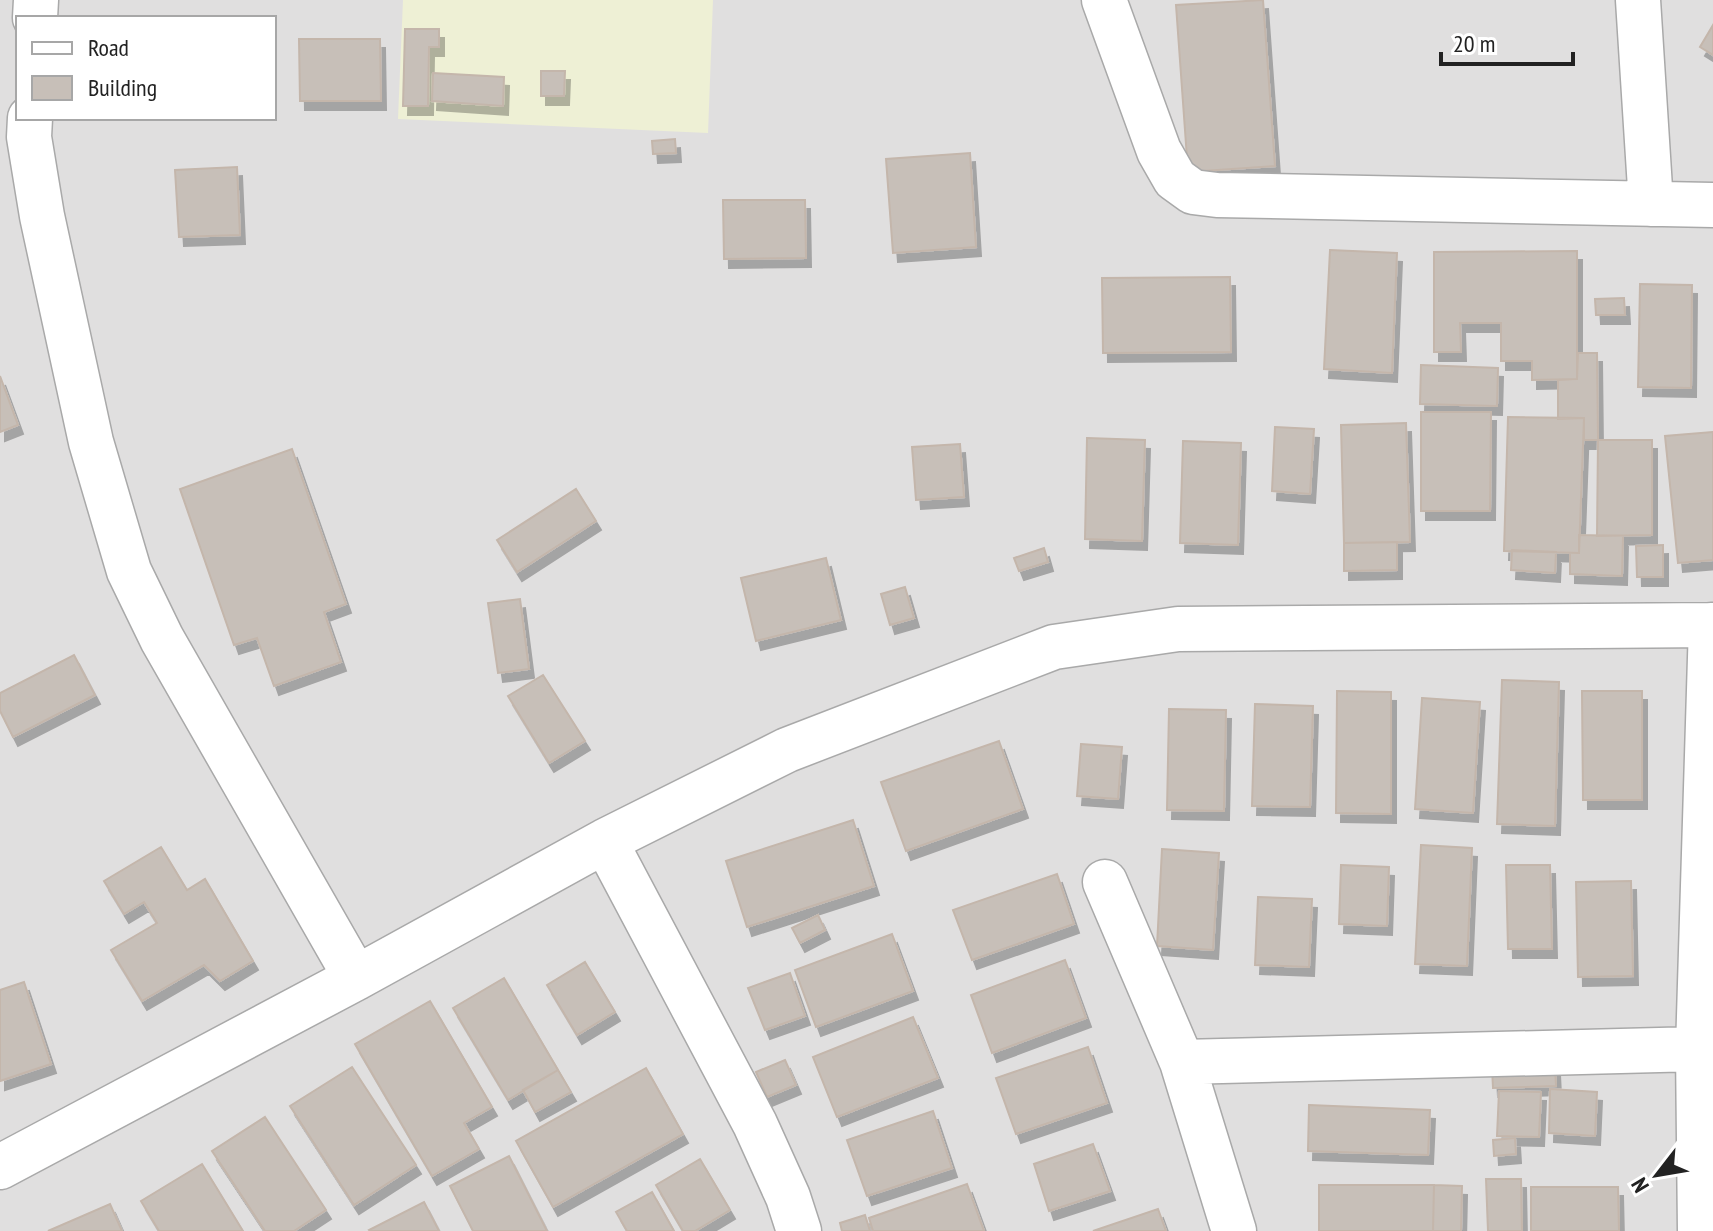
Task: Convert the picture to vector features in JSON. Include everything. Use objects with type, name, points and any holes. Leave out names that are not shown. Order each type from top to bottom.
[{"type":"street","points":[[1104,0],[1159,151],[1175,179],[1193,192],[1713,205]]},
{"type":"street","points":[[1638,0],[1651,204]]},
{"type":"street","points":[[30,120],[29,137],[42,216],[91,442],[129,571],[162,639],[356,978]]},
{"type":"street","points":[[0,1167],[356,978],[605,841],[787,750],[1054,647],[1178,629],[1712,625],[1698,1049],[1700,1231]]},
{"type":"street","points":[[605,841],[755,1124],[788,1197],[799,1231]]},
{"type":"street","points":[[1105,882],[1182,1062],[1234,1231]]},
{"type":"street","points":[[1182,1062],[1698,1049]]},
{"type":"shaded area","points":[[0,0],[1713,0],[1713,1231],[0,1231]]},
{"type":"green space","points":[[403,0],[713,0],[708,133],[398,119]]},
{"type":"building","points":[[1263,0],[1275,166],[1188,172],[1176,5]]},
{"type":"building","points":[[1713,25],[1713,55],[1700,47]]},
{"type":"building","points":[[405,29],[439,29],[439,47],[429,47],[428,106],[403,106]]},
{"type":"building","points":[[299,39],[380,39],[381,101],[300,101]]},
{"type":"building","points":[[541,71],[565,71],[564,96],[541,96]]},
{"type":"building","points":[[433,73],[504,77],[503,106],[432,101]]},
{"type":"building","points":[[675,139],[676,153],[653,154],[652,141]]},
{"type":"building","points":[[970,153],[976,247],[893,253],[886,159]]},
{"type":"building","points":[[237,167],[240,235],[179,237],[175,170]]},
{"type":"building","points":[[723,200],[805,200],[806,258],[724,259]]},
{"type":"building","points":[[1330,250],[1397,253],[1392,373],[1324,369]]},
{"type":"building","points":[[1577,251],[1577,379],[1532,380],[1532,361],[1501,361],[1501,323],[1460,323],[1461,352],[1434,352],[1434,252]]},
{"type":"building","points":[[1230,277],[1231,352],[1103,353],[1102,278]]},
{"type":"building","points":[[1640,284],[1692,285],[1691,388],[1638,387]]},
{"type":"building","points":[[1624,298],[1625,315],[1596,315],[1595,299]]},
{"type":"building","points":[[1578,353],[1597,353],[1598,440],[1584,440],[1584,418],[1558,419],[1558,380],[1577,379]]},
{"type":"building","points":[[1421,365],[1498,368],[1497,406],[1420,404]]},
{"type":"building","points":[[0,376],[18,425],[0,432]]},
{"type":"building","points":[[1421,412],[1491,412],[1490,511],[1421,511]]},
{"type":"building","points":[[1508,417],[1584,418],[1579,553],[1504,551]]},
{"type":"building","points":[[1406,423],[1410,542],[1344,543],[1341,425]]},
{"type":"building","points":[[1275,427],[1314,429],[1310,494],[1272,491]]},
{"type":"building","points":[[1713,432],[1713,560],[1678,563],[1665,436]]},
{"type":"building","points":[[1087,438],[1145,440],[1142,541],[1085,539]]},
{"type":"building","points":[[1598,440],[1652,440],[1652,535],[1597,536]]},
{"type":"building","points":[[1183,441],[1241,443],[1238,545],[1180,543]]},
{"type":"building","points":[[960,444],[964,497],[916,500],[912,447]]},
{"type":"building","points":[[292,449],[346,604],[324,612],[341,662],[274,686],[257,638],[234,645],[180,489]]},
{"type":"building","points":[[576,489],[596,521],[517,572],[497,540]]},
{"type":"building","points":[[1579,535],[1623,536],[1622,576],[1570,574],[1570,553],[1579,553]]},
{"type":"building","points":[[1397,542],[1397,570],[1344,571],[1344,543]]},
{"type":"building","points":[[1663,545],[1663,577],[1637,577],[1636,546]]},
{"type":"building","points":[[1044,548],[1048,562],[1019,571],[1014,558]]},
{"type":"building","points":[[1512,550],[1556,552],[1555,573],[1511,570]]},
{"type":"building","points":[[826,558],[841,620],[756,641],[741,578]]},
{"type":"building","points":[[905,587],[914,618],[890,625],[881,594]]},
{"type":"building","points":[[520,599],[529,669],[498,673],[488,603]]},
{"type":"building","points":[[74,655],[95,695],[13,737],[0,711],[0,693]]},
{"type":"building","points":[[543,675],[585,741],[549,763],[508,696]]},
{"type":"building","points":[[1502,680],[1559,682],[1555,826],[1497,824]]},
{"type":"building","points":[[1337,691],[1391,692],[1391,814],[1336,813]]},
{"type":"building","points":[[1582,691],[1642,691],[1642,800],[1583,800]]},
{"type":"building","points":[[1422,698],[1480,702],[1473,813],[1415,809]]},
{"type":"building","points":[[1255,704],[1313,706],[1310,807],[1252,806]]},
{"type":"building","points":[[1169,709],[1226,710],[1224,811],[1167,810]]},
{"type":"building","points":[[999,741],[1023,809],[906,851],[881,782]]},
{"type":"building","points":[[1081,744],[1122,747],[1118,799],[1077,796]]},
{"type":"building","points":[[853,820],[874,886],[747,927],[726,861]]},
{"type":"building","points":[[1421,845],[1472,848],[1467,966],[1415,964]]},
{"type":"building","points":[[161,847],[187,890],[205,879],[253,961],[220,981],[204,965],[142,1001],[111,950],[157,923],[144,902],[124,914],[104,881]]},
{"type":"building","points":[[1162,849],[1219,853],[1213,950],[1157,946]]},
{"type":"building","points":[[1341,865],[1389,867],[1387,926],[1339,924]]},
{"type":"building","points":[[1506,865],[1550,865],[1552,949],[1508,949]]},
{"type":"building","points":[[1057,874],[1074,924],[972,960],[953,910]]},
{"type":"building","points":[[1631,881],[1633,976],[1578,977],[1576,882]]},
{"type":"building","points":[[1258,897],[1312,899],[1309,967],[1255,965]]},
{"type":"building","points":[[818,915],[825,930],[800,943],[792,928]]},
{"type":"building","points":[[892,934],[913,991],[816,1027],[795,970]]},
{"type":"building","points":[[1065,960],[1086,1018],[992,1053],[971,995]]},
{"type":"building","points":[[585,962],[615,1012],[577,1035],[547,985]]},
{"type":"building","points":[[790,973],[805,1016],[765,1030],[748,988]]},
{"type":"building","points":[[504,978],[558,1070],[508,1100],[453,1008]]},
{"type":"building","points":[[24,982],[51,1064],[0,1081],[0,990]]},
{"type":"building","points":[[430,1001],[492,1107],[464,1123],[479,1149],[432,1176],[355,1044]]},
{"type":"building","points":[[913,1017],[938,1078],[837,1117],[813,1057]]},
{"type":"building","points":[[1088,1047],[1107,1103],[1016,1134],[996,1078]]},
{"type":"building","points":[[785,1060],[796,1085],[767,1097],[756,1072]]},
{"type":"building","points":[[1555,1066],[1556,1086],[1493,1088],[1492,1068]]},
{"type":"building","points":[[352,1067],[416,1165],[354,1205],[290,1106]]},
{"type":"building","points":[[646,1068],[683,1134],[553,1207],[516,1141]]},
{"type":"building","points":[[558,1070],[571,1092],[535,1112],[523,1090]]},
{"type":"building","points":[[1550,1089],[1597,1092],[1595,1136],[1549,1133]]},
{"type":"building","points":[[1499,1091],[1541,1092],[1539,1137],[1497,1136]]},
{"type":"building","points":[[1309,1105],[1430,1110],[1428,1155],[1308,1151]]},
{"type":"building","points":[[933,1111],[952,1168],[867,1196],[847,1140]]},
{"type":"building","points":[[265,1117],[326,1210],[294,1231],[265,1231],[212,1151]]},
{"type":"building","points":[[1515,1138],[1516,1154],[1494,1156],[1493,1140]]},
{"type":"building","points":[[1093,1144],[1110,1191],[1049,1211],[1034,1164]]},
{"type":"building","points":[[509,1156],[547,1231],[473,1231],[450,1186]]},
{"type":"building","points":[[700,1159],[730,1210],[695,1231],[683,1231],[656,1185]]},
{"type":"building","points":[[202,1164],[243,1231],[159,1231],[141,1201]]},
{"type":"building","points":[[1486,1179],[1521,1179],[1522,1231],[1488,1231]]},
{"type":"building","points":[[967,1184],[984,1231],[873,1231],[869,1218]]},
{"type":"building","points":[[1319,1185],[1434,1185],[1433,1231],[1319,1231]]},
{"type":"building","points":[[1434,1185],[1462,1186],[1461,1231],[1433,1231]]},
{"type":"building","points":[[1531,1187],[1618,1187],[1619,1231],[1531,1231]]},
{"type":"building","points":[[652,1192],[674,1231],[627,1231],[616,1212]]},
{"type":"building","points":[[424,1202],[439,1231],[369,1230]]},
{"type":"building","points":[[110,1204],[122,1231],[48,1231]]},
{"type":"building","points":[[1158,1209],[1166,1231],[1093,1231]]},
{"type":"building","points":[[865,1215],[870,1231],[842,1231],[840,1223]]}]
